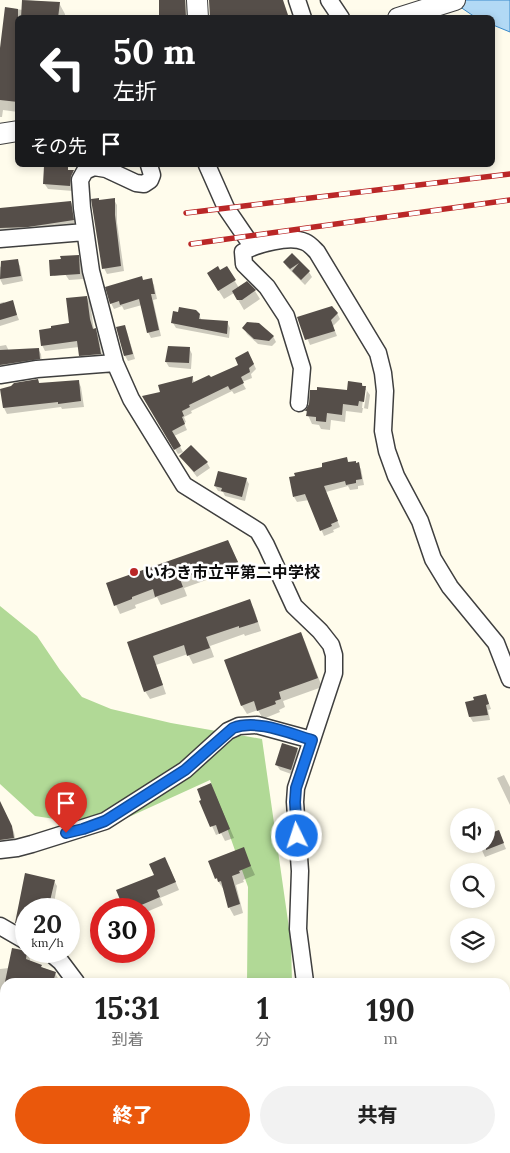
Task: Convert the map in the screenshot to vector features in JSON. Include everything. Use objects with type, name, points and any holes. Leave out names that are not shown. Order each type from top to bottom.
[{"type":"street","points":[[197,0],[198,15]]},
{"type":"street","points":[[297,0],[302,15]]},
{"type":"street","points":[[330,0],[339,15]]},
{"type":"street","points":[[408,15],[455,0]]},
{"type":"street","points":[[0,134],[15,132]]},
{"type":"street","points":[[150,167],[152,175],[150,180],[144,184],[136,183],[106,169],[94,168],[84,171],[80,180],[91,271],[115,363],[131,399],[184,485],[258,531],[294,606],[320,631],[331,645],[334,656],[334,673],[298,779],[295,802],[300,871],[298,929],[304,978]]},
{"type":"street","points":[[208,167],[226,208],[252,246]]},
{"type":"street","points":[[0,239],[85,232]]},
{"type":"street","points":[[299,403],[302,368],[286,316],[266,287],[244,264],[243,252],[252,246],[295,240],[305,242],[317,252],[373,343],[378,353],[383,373],[383,432],[396,476],[420,521],[433,559],[440,573],[496,643],[510,679]]},
{"type":"street","points":[[0,375],[36,369],[115,363]]},
{"type":"street","points":[[0,850],[25,846],[105,821],[185,770],[228,731],[239,726],[257,725],[312,740]]},
{"type":"street","points":[[0,926],[15,935]]},
{"type":"street","points":[[62,963],[73,978]]},
{"type":"green space","points":[[0,606],[37,636],[60,670],[82,697],[111,709],[171,723],[262,739],[291,942],[292,978],[247,978],[248,887],[210,780],[107,827],[35,816],[0,784]]},
{"type":"water","points":[[450,0],[510,0],[510,32],[495,26],[495,15],[472,15]]},
{"type":"building","points":[[22,0],[60,2],[58,15],[21,15]]},
{"type":"building","points":[[159,0],[185,0],[186,15],[159,15]]},
{"type":"building","points":[[209,0],[283,0],[288,15],[210,15]]},
{"type":"building","points":[[5,7],[18,9],[18,15],[15,15],[15,102],[0,100],[0,48]]},
{"type":"building","points":[[44,167],[68,167],[68,170],[74,170],[70,186],[43,184]]},
{"type":"building","points":[[99,198],[99,200],[115,198],[121,266],[102,269],[91,199]]},
{"type":"building","points":[[71,201],[74,220],[28,227],[0,228],[0,208]]},
{"type":"building","points":[[292,253],[310,271],[301,280],[292,271],[299,263],[290,269],[283,262]]},
{"type":"building","points":[[79,255],[80,274],[50,276],[49,260],[61,259],[60,256]]},
{"type":"building","points":[[18,259],[21,276],[0,279],[1,261]]},
{"type":"building","points":[[218,266],[220,270],[227,266],[236,280],[218,291],[207,273]]},
{"type":"building","points":[[142,276],[143,280],[152,278],[155,294],[151,294],[159,330],[147,333],[139,299],[120,305],[119,301],[110,304],[105,287]]},
{"type":"building","points":[[247,281],[256,290],[242,300],[237,300],[232,291]]},
{"type":"building","points":[[87,296],[90,319],[93,329],[96,328],[101,354],[79,356],[77,341],[41,346],[39,330],[69,323],[66,298]]},
{"type":"building","points":[[13,300],[17,315],[0,320],[0,304]]},
{"type":"building","points":[[332,306],[338,313],[331,320],[335,331],[305,340],[297,317]]},
{"type":"building","points":[[179,307],[196,310],[200,314],[199,319],[228,321],[227,334],[171,323],[173,311],[178,312]]},
{"type":"building","points":[[247,322],[259,323],[274,336],[269,341],[254,339],[242,328]]},
{"type":"building","points":[[125,325],[133,354],[124,356],[116,327]]},
{"type":"building","points":[[168,346],[190,347],[189,363],[165,362]]},
{"type":"building","points":[[39,348],[40,359],[0,365],[0,350]]},
{"type":"building","points":[[248,351],[254,364],[249,368],[250,372],[241,377],[244,383],[230,390],[228,386],[189,405],[190,407],[182,411],[185,424],[172,431],[181,446],[174,450],[142,396],[160,392],[158,385],[193,376],[192,383],[209,375],[211,377],[238,365],[235,358]]},
{"type":"building","points":[[38,379],[39,383],[79,380],[81,401],[3,408],[0,389],[11,386],[14,383]]},
{"type":"building","points":[[348,381],[362,383],[362,386],[366,386],[364,402],[359,401],[358,406],[343,404],[342,415],[327,413],[326,422],[316,421],[316,417],[306,416],[307,411],[305,411],[309,404],[310,390],[317,390],[317,387],[347,390]]},
{"type":"building","points":[[191,445],[208,462],[194,472],[179,456]]},
{"type":"building","points":[[347,457],[348,462],[359,462],[362,479],[356,480],[356,483],[346,485],[345,481],[324,486],[338,521],[320,531],[305,494],[293,497],[289,477],[295,476],[294,473],[322,467],[322,463]]},
{"type":"building","points":[[218,471],[247,478],[242,497],[221,491],[222,488],[214,486]]},
{"type":"building","points":[[228,540],[238,562],[219,569],[218,566],[180,579],[183,587],[172,591],[155,597],[153,589],[114,606],[106,583]]},
{"type":"building","points":[[250,599],[258,622],[206,637],[210,648],[187,656],[184,645],[153,656],[163,685],[144,692],[127,642]]},
{"type":"building","points":[[301,632],[318,678],[279,692],[281,699],[275,701],[276,704],[257,711],[254,701],[241,706],[224,660]]},
{"type":"building","points":[[486,694],[489,704],[486,705],[488,715],[469,717],[465,702],[474,700],[473,697]]},
{"type":"building","points":[[282,743],[298,748],[291,770],[275,765]]},
{"type":"building","points":[[211,783],[230,829],[219,834],[216,825],[210,827],[199,801],[201,800],[197,789]]},
{"type":"building","points":[[0,801],[12,826],[14,838],[0,840]]},
{"type":"building","points":[[499,830],[504,843],[495,846],[495,832]]},
{"type":"building","points":[[244,847],[251,866],[232,876],[240,904],[228,908],[221,881],[218,882],[217,878],[215,879],[208,861]]},
{"type":"building","points":[[165,857],[176,882],[157,890],[160,897],[155,899],[119,898],[116,890],[154,875],[149,864]]},
{"type":"building","points":[[25,873],[55,880],[51,898],[20,898]]},
{"type":"building","points":[[12,948],[15,949],[15,963],[37,963],[42,965],[41,967],[56,972],[54,978],[6,978]]},
{"type":"railway","points":[[186,213],[510,174]]},
{"type":"railway","points":[[191,244],[510,200]]},
{"type":"place","name":"いわき市立平第二中学校","points":[[134,572]]},
{"type":"route","points":[[66,833],[105,821],[185,770],[233,728],[257,725],[312,740],[296,788],[297,836]]}]
